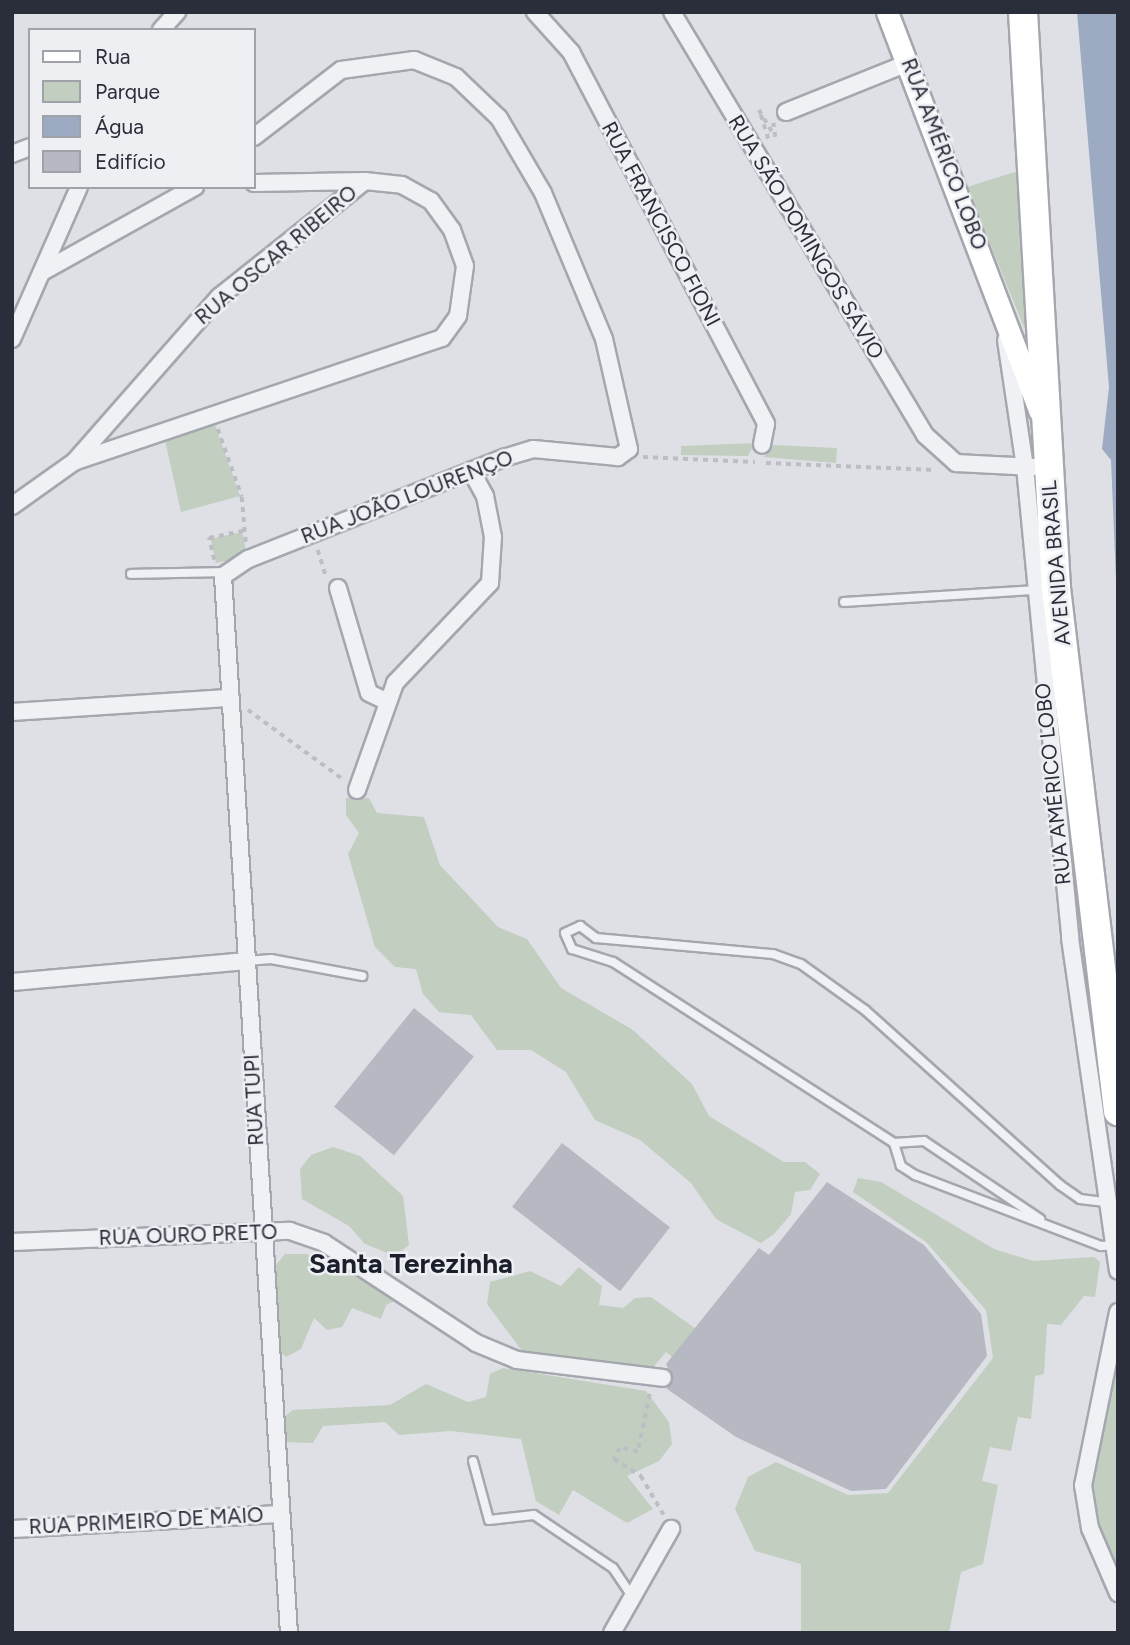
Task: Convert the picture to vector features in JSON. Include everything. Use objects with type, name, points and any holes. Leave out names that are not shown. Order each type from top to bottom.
[{"type":"highway","name":"AVENIDA BRASIL","points":[[1023,12],[1045,426],[1036,467],[1046,589],[1118,1111]]},
{"type":"main road","name":"RUA AMÉRICO LOBO","points":[[887,12],[999,296],[1045,426]]},
{"type":"street","points":[[163,28],[177,12]]},
{"type":"street","name":"RUA FRANCISCO FIONI","points":[[535,12],[571,52],[766,424],[762,445]]},
{"type":"street","name":"RUA SÃO DOMINGOS SÁVIO","points":[[672,12],[910,412],[944,463]]},
{"type":"street","points":[[256,135],[341,70],[414,60],[456,77],[499,118],[543,193],[604,339],[633,453]]},
{"type":"street","points":[[786,113],[908,62]]},
{"type":"street","points":[[12,506],[74,462],[442,338],[458,316],[465,266],[452,230],[431,201],[402,185],[365,181]]},
{"type":"street","name":"RUA OSCAR RIBEIRO","points":[[256,183],[365,181]]},
{"type":"street","name":"RUA OSCAR RIBEIRO","points":[[74,462],[219,297],[365,181]]},
{"type":"street","points":[[12,339],[78,189]]},
{"type":"street","points":[[44,271],[191,189]]},
{"type":"street","name":"RUA AMÉRICO LOBO","points":[[999,296],[1036,467]]},
{"type":"street","name":"RUA JOÃO LOURENÇO","points":[[222,568],[533,449],[618,457],[633,453]]},
{"type":"street","points":[[944,463],[1036,467]]},
{"type":"street","points":[[356,790],[384,700],[490,583],[493,537],[485,496],[471,471]]},
{"type":"street","name":"RUA TUPI","points":[[222,568],[261,1231],[289,1633]]},
{"type":"street","points":[[338,588],[369,693],[384,700]]},
{"type":"street","name":"RUA AMÉRICO LOBO","points":[[1046,589],[1070,938],[1112,1205],[1118,1271]]},
{"type":"street","points":[[12,712],[231,698]]},
{"type":"street","points":[[12,982],[247,961]]},
{"type":"street","name":"RUA OURO PRETO","points":[[12,1242],[290,1231],[324,1243],[476,1343],[517,1360],[658,1378]]},
{"type":"street","points":[[1118,1312],[1083,1485],[1090,1528],[1118,1593]]},
{"type":"street","name":"RUA PRIMEIRO DE MAIO","points":[[12,1529],[280,1514]]},
{"type":"street","points":[[612,1633],[671,1529]]},
{"type":"lane","points":[[131,574],[222,568]]},
{"type":"lane","points":[[844,602],[1046,589]]},
{"type":"lane","points":[[1051,1227],[924,1141],[894,1143],[613,961],[572,949],[565,933],[580,926],[596,938],[773,954],[801,964],[865,1010],[1060,1185],[1080,1199],[1112,1205]]},
{"type":"lane","points":[[247,961],[271,959],[362,976]]},
{"type":"lane","points":[[894,1143],[901,1166],[915,1175],[1051,1227],[1116,1245]]},
{"type":"lane","points":[[473,1461],[489,1520],[534,1515],[618,1572],[632,1597]]},
{"type":"path","points":[[762,143],[751,113],[770,138],[762,108],[778,135],[767,106]]},
{"type":"path","points":[[212,415],[242,497],[243,531],[247,548]]},
{"type":"path","points":[[633,453],[944,463]]},
{"type":"path","points":[[222,568],[209,538],[243,531]]},
{"type":"path","points":[[312,534],[331,591],[338,588]]},
{"type":"path","points":[[231,698],[356,790]]},
{"type":"path","points":[[658,1378],[638,1452],[620,1448],[614,1459],[649,1485],[671,1529]]},
{"type":"green space","points":[[1021,170],[1032,347],[967,187]]},
{"type":"green space","points":[[214,422],[240,496],[181,512],[165,440]]},
{"type":"green space","points":[[755,443],[748,456],[681,455],[681,446]]},
{"type":"green space","points":[[773,445],[837,448],[836,463],[764,457]]},
{"type":"green space","points":[[242,532],[247,556],[216,563],[211,539]]},
{"type":"green space","points":[[346,798],[369,798],[377,813],[424,817],[440,865],[498,927],[527,939],[561,988],[633,1030],[692,1084],[709,1116],[784,1162],[805,1162],[820,1174],[810,1190],[795,1192],[791,1214],[774,1234],[761,1243],[716,1219],[691,1183],[640,1140],[595,1120],[566,1072],[531,1050],[497,1050],[471,1015],[439,1012],[423,994],[416,969],[395,967],[375,947],[348,854],[359,833],[346,815]]},
{"type":"green space","points":[[333,1147],[360,1156],[403,1196],[409,1245],[395,1256],[365,1244],[349,1226],[302,1199],[300,1169],[311,1155]]},
{"type":"green space","points":[[858,1178],[881,1182],[994,1249],[1033,1261],[1094,1257],[1100,1262],[1095,1297],[1084,1296],[1061,1325],[1047,1324],[1044,1374],[1035,1376],[1031,1419],[1018,1417],[1011,1451],[990,1447],[982,1481],[998,1485],[983,1564],[961,1572],[949,1633],[801,1633],[801,1564],[755,1551],[735,1509],[748,1477],[776,1462],[848,1495],[888,1493],[993,1358],[986,1310],[926,1242],[853,1192]]},
{"type":"green space","points":[[285,1254],[307,1254],[401,1298],[386,1305],[381,1319],[352,1308],[342,1327],[327,1330],[314,1318],[301,1349],[286,1357],[275,1347],[271,1271]]},
{"type":"green space","points":[[579,1267],[602,1286],[599,1305],[623,1308],[635,1298],[651,1297],[710,1339],[684,1366],[666,1352],[650,1371],[526,1356],[487,1304],[490,1282],[530,1271],[561,1286]]},
{"type":"green space","points":[[1118,1338],[1118,1567],[1096,1518],[1091,1479]]},
{"type":"green space","points":[[503,1368],[646,1391],[669,1422],[672,1444],[659,1461],[627,1476],[653,1509],[627,1523],[573,1490],[559,1515],[536,1501],[521,1439],[451,1431],[399,1435],[385,1422],[323,1426],[313,1443],[285,1442],[283,1418],[293,1410],[390,1405],[426,1384],[468,1402],[486,1397],[490,1374]]},
{"type":"water","points":[[1077,12],[1118,12],[1118,628],[1111,460],[1102,449],[1109,387]]},
{"type":"building","points":[[414,1008],[474,1056],[394,1155],[334,1107]]},
{"type":"building","points":[[562,1143],[670,1227],[620,1291],[512,1207]]},
{"type":"building","points":[[827,1182],[924,1245],[981,1314],[987,1356],[886,1489],[851,1491],[736,1437],[667,1389],[673,1379],[666,1364],[759,1248],[769,1255]]},
{"type":"district","name":"Santa Terezinha","points":[[411,1263]]}]
